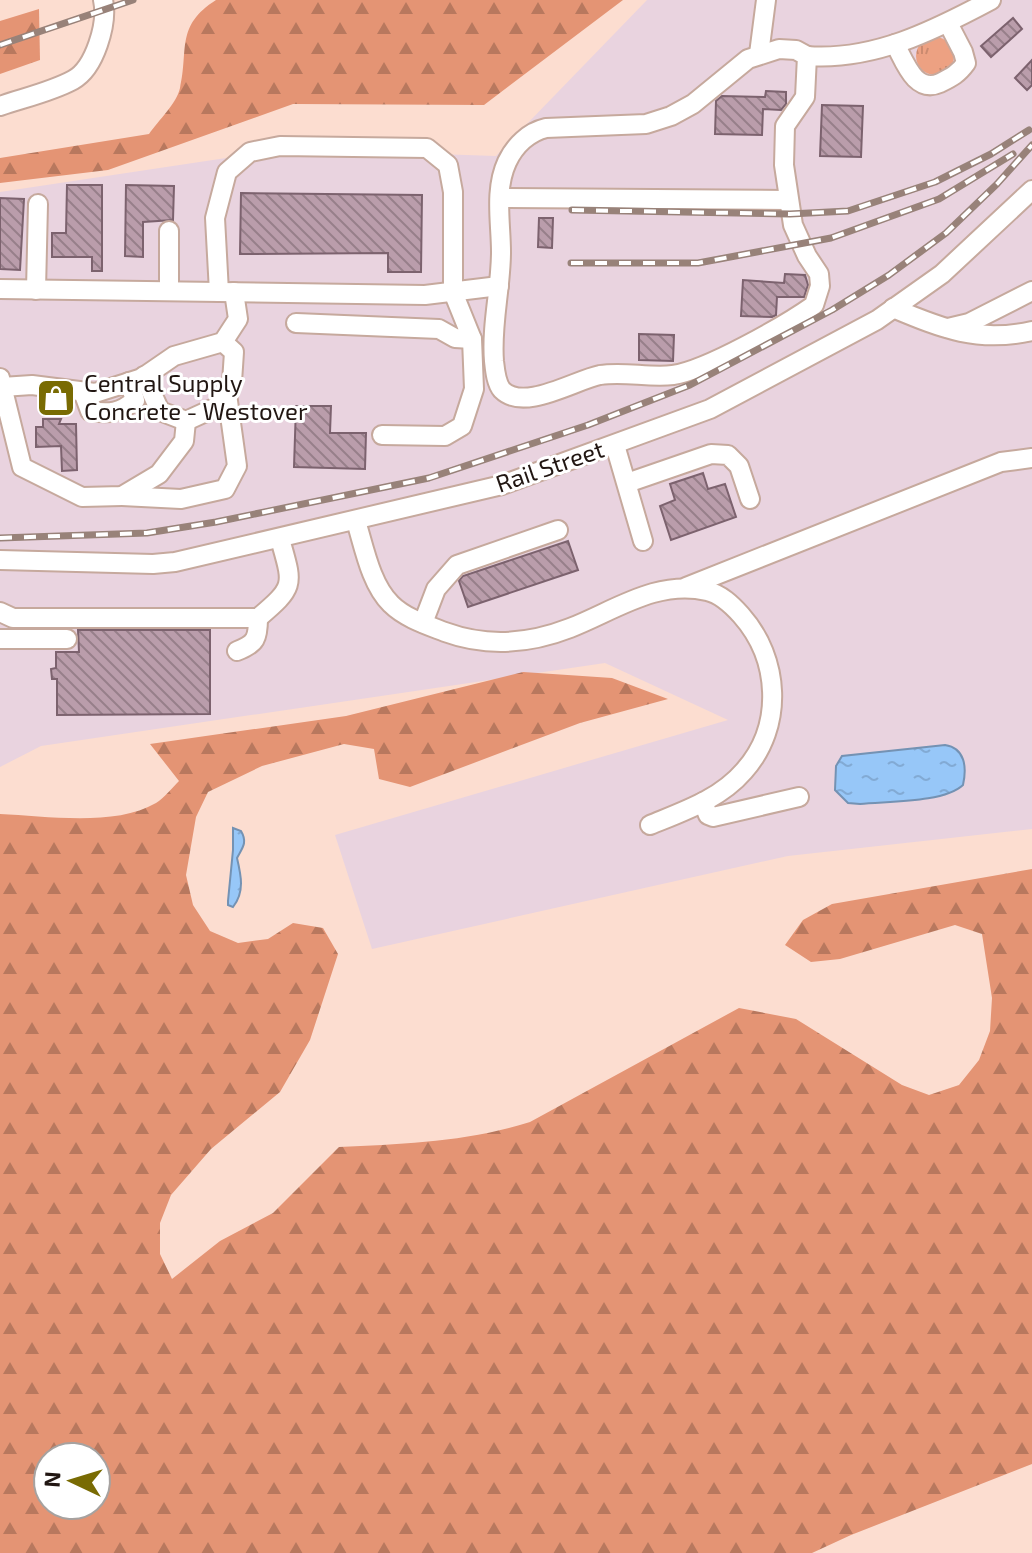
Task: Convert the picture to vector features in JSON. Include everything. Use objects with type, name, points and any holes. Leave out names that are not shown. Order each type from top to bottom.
[{"type":"street","points":[[0,106],[75,79],[90,60],[101,37],[105,11],[103,0]]},
{"type":"street","points":[[759,54],[766,0]]},
{"type":"street","points":[[807,56],[805,97],[785,126],[784,165],[793,225],[819,274],[820,286],[814,305],[758,339],[675,375],[599,375],[540,396],[512,396],[503,390],[494,364],[499,286],[500,183],[507,161],[532,131],[646,124],[671,116],[693,104],[748,59],[759,54],[779,49],[796,50],[807,56],[854,54],[895,44],[948,23],[991,0]]},
{"type":"street","points":[[895,44],[916,80],[923,86],[932,86],[958,74],[966,63],[948,23]]},
{"type":"street","points":[[227,394],[237,466],[225,489],[181,499],[82,497],[22,467],[8,446],[1,382],[95,393],[136,379],[174,356],[223,342],[238,319],[227,292],[215,218],[227,172],[250,152],[280,146],[427,148],[448,165],[453,192],[453,292],[472,339],[474,389],[462,426],[445,436],[382,435]]},
{"type":"street","name":"Rail Street","points":[[0,560],[153,564],[211,555],[502,485],[615,445],[710,409],[785,371],[893,308],[942,274],[1032,190]]},
{"type":"street","points":[[500,198],[788,200]]},
{"type":"street","points":[[36,290],[38,204]]},
{"type":"street","points":[[169,231],[169,291]]},
{"type":"street","points":[[0,289],[425,295],[499,286]]},
{"type":"street","points":[[945,329],[969,323],[1032,291]]},
{"type":"street","points":[[893,308],[945,329],[974,336],[1007,336],[1032,331]]},
{"type":"street","points":[[296,323],[439,329],[455,338],[472,339]]},
{"type":"street","points":[[136,379],[160,411],[186,421],[221,405],[227,394],[232,382],[234,352],[223,342]]},
{"type":"street","points":[[122,496],[159,474],[184,441],[186,421]]},
{"type":"street","points":[[615,445],[643,541]]},
{"type":"street","points":[[627,483],[711,454],[728,455],[739,466],[750,499]]},
{"type":"street","points":[[356,521],[370,564],[388,602],[398,610],[423,623],[481,642],[513,642],[543,638],[640,597],[686,587],[1001,462],[1032,458]]},
{"type":"street","points":[[423,623],[436,589],[457,565],[558,530]]},
{"type":"street","points":[[0,612],[13,618],[258,618],[284,597],[291,579],[280,539]]},
{"type":"street","points":[[650,825],[724,791],[747,769],[770,719],[773,695],[771,669],[761,641],[731,604],[712,592],[686,587]]},
{"type":"street","points":[[26,618],[26,639]]},
{"type":"street","points":[[237,651],[252,646],[256,641],[258,618]]},
{"type":"street","points":[[0,639],[67,639]]},
{"type":"street","points":[[703,802],[708,815],[713,817],[799,797]]},
{"type":"shaded area","points":[[647,0],[1032,0],[1032,829],[788,856],[372,949],[335,835],[728,720],[605,663],[41,746],[0,767],[0,192],[286,149],[496,156]]},
{"type":"green space","points":[[216,0],[623,0],[484,105],[293,104],[108,170],[0,183],[0,158],[149,134],[178,94],[186,40],[194,19]]},
{"type":"green space","points":[[39,9],[40,60],[0,74],[0,21]]},
{"type":"green space","points":[[935,37],[949,42],[954,56],[949,70],[935,75],[921,70],[916,56],[921,42]]},
{"type":"green space","points":[[523,672],[612,678],[668,699],[580,723],[410,787],[379,779],[374,749],[344,744],[262,766],[208,792],[196,817],[186,875],[193,905],[210,931],[238,943],[268,939],[293,923],[323,928],[338,954],[310,1040],[280,1092],[211,1149],[171,1195],[160,1223],[160,1254],[172,1279],[220,1241],[273,1213],[339,1147],[459,1138],[530,1122],[739,1008],[796,1019],[902,1085],[929,1095],[959,1085],[979,1060],[990,1031],[992,998],[982,934],[955,925],[840,959],[811,962],[785,945],[803,920],[832,904],[1032,869],[1032,1464],[812,1553],[0,1553],[0,814],[101,818],[139,810],[159,801],[179,781],[150,744],[346,716]]},
{"type":"water","points":[[945,745],[957,750],[963,759],[963,785],[954,791],[929,798],[860,804],[848,803],[835,790],[836,766],[842,756]]},
{"type":"water","points":[[233,828],[241,831],[244,842],[237,858],[241,889],[233,907],[228,905],[228,901]]},
{"type":"building","points":[[1013,18],[1022,29],[991,57],[981,46]]},
{"type":"building","points":[[1032,60],[1032,85],[1027,90],[1015,78]]},
{"type":"building","points":[[766,91],[786,92],[786,104],[781,110],[763,109],[762,135],[715,134],[716,101],[722,96],[765,97]]},
{"type":"building","points":[[822,105],[863,106],[861,157],[820,156]]},
{"type":"building","points":[[67,185],[102,185],[102,271],[92,271],[92,257],[52,257],[52,233],[66,233]]},
{"type":"building","points":[[126,185],[174,186],[173,220],[143,222],[143,257],[125,256]]},
{"type":"building","points":[[241,193],[422,195],[421,272],[388,272],[388,253],[240,254]]},
{"type":"building","points":[[0,198],[24,199],[20,270],[0,269]]},
{"type":"building","points":[[539,218],[553,218],[552,248],[538,247]]},
{"type":"building","points":[[785,274],[805,275],[808,285],[804,297],[777,297],[776,315],[772,317],[741,316],[743,280],[784,283]]},
{"type":"building","points":[[639,334],[674,335],[673,361],[639,360]]},
{"type":"building","points":[[296,406],[331,406],[330,433],[366,433],[365,469],[294,467]]},
{"type":"building","points":[[43,419],[61,419],[59,424],[76,424],[77,470],[62,471],[61,446],[36,447],[36,427],[43,427]]},
{"type":"building","points":[[703,473],[708,489],[725,484],[736,517],[671,540],[660,506],[675,500],[670,484]]},
{"type":"building","points":[[568,541],[578,570],[468,607],[459,581],[463,576]]},
{"type":"building","points":[[78,630],[210,630],[210,714],[57,715],[57,679],[52,679],[51,669],[56,668],[56,652],[79,652]]},
{"type":"railway","points":[[0,45],[133,0]]},
{"type":"railway","points":[[572,210],[790,214],[848,211],[935,182],[991,154],[1029,130]]},
{"type":"railway","points":[[0,538],[147,533],[216,522],[429,478],[588,425],[690,385],[832,310],[889,275],[946,233],[1032,145]]},
{"type":"railway","points":[[571,263],[698,263],[831,238],[939,199],[1013,154]]},
{"type":"place","name":"Central Supply Concrete - Westover","points":[[56,398]]}]
